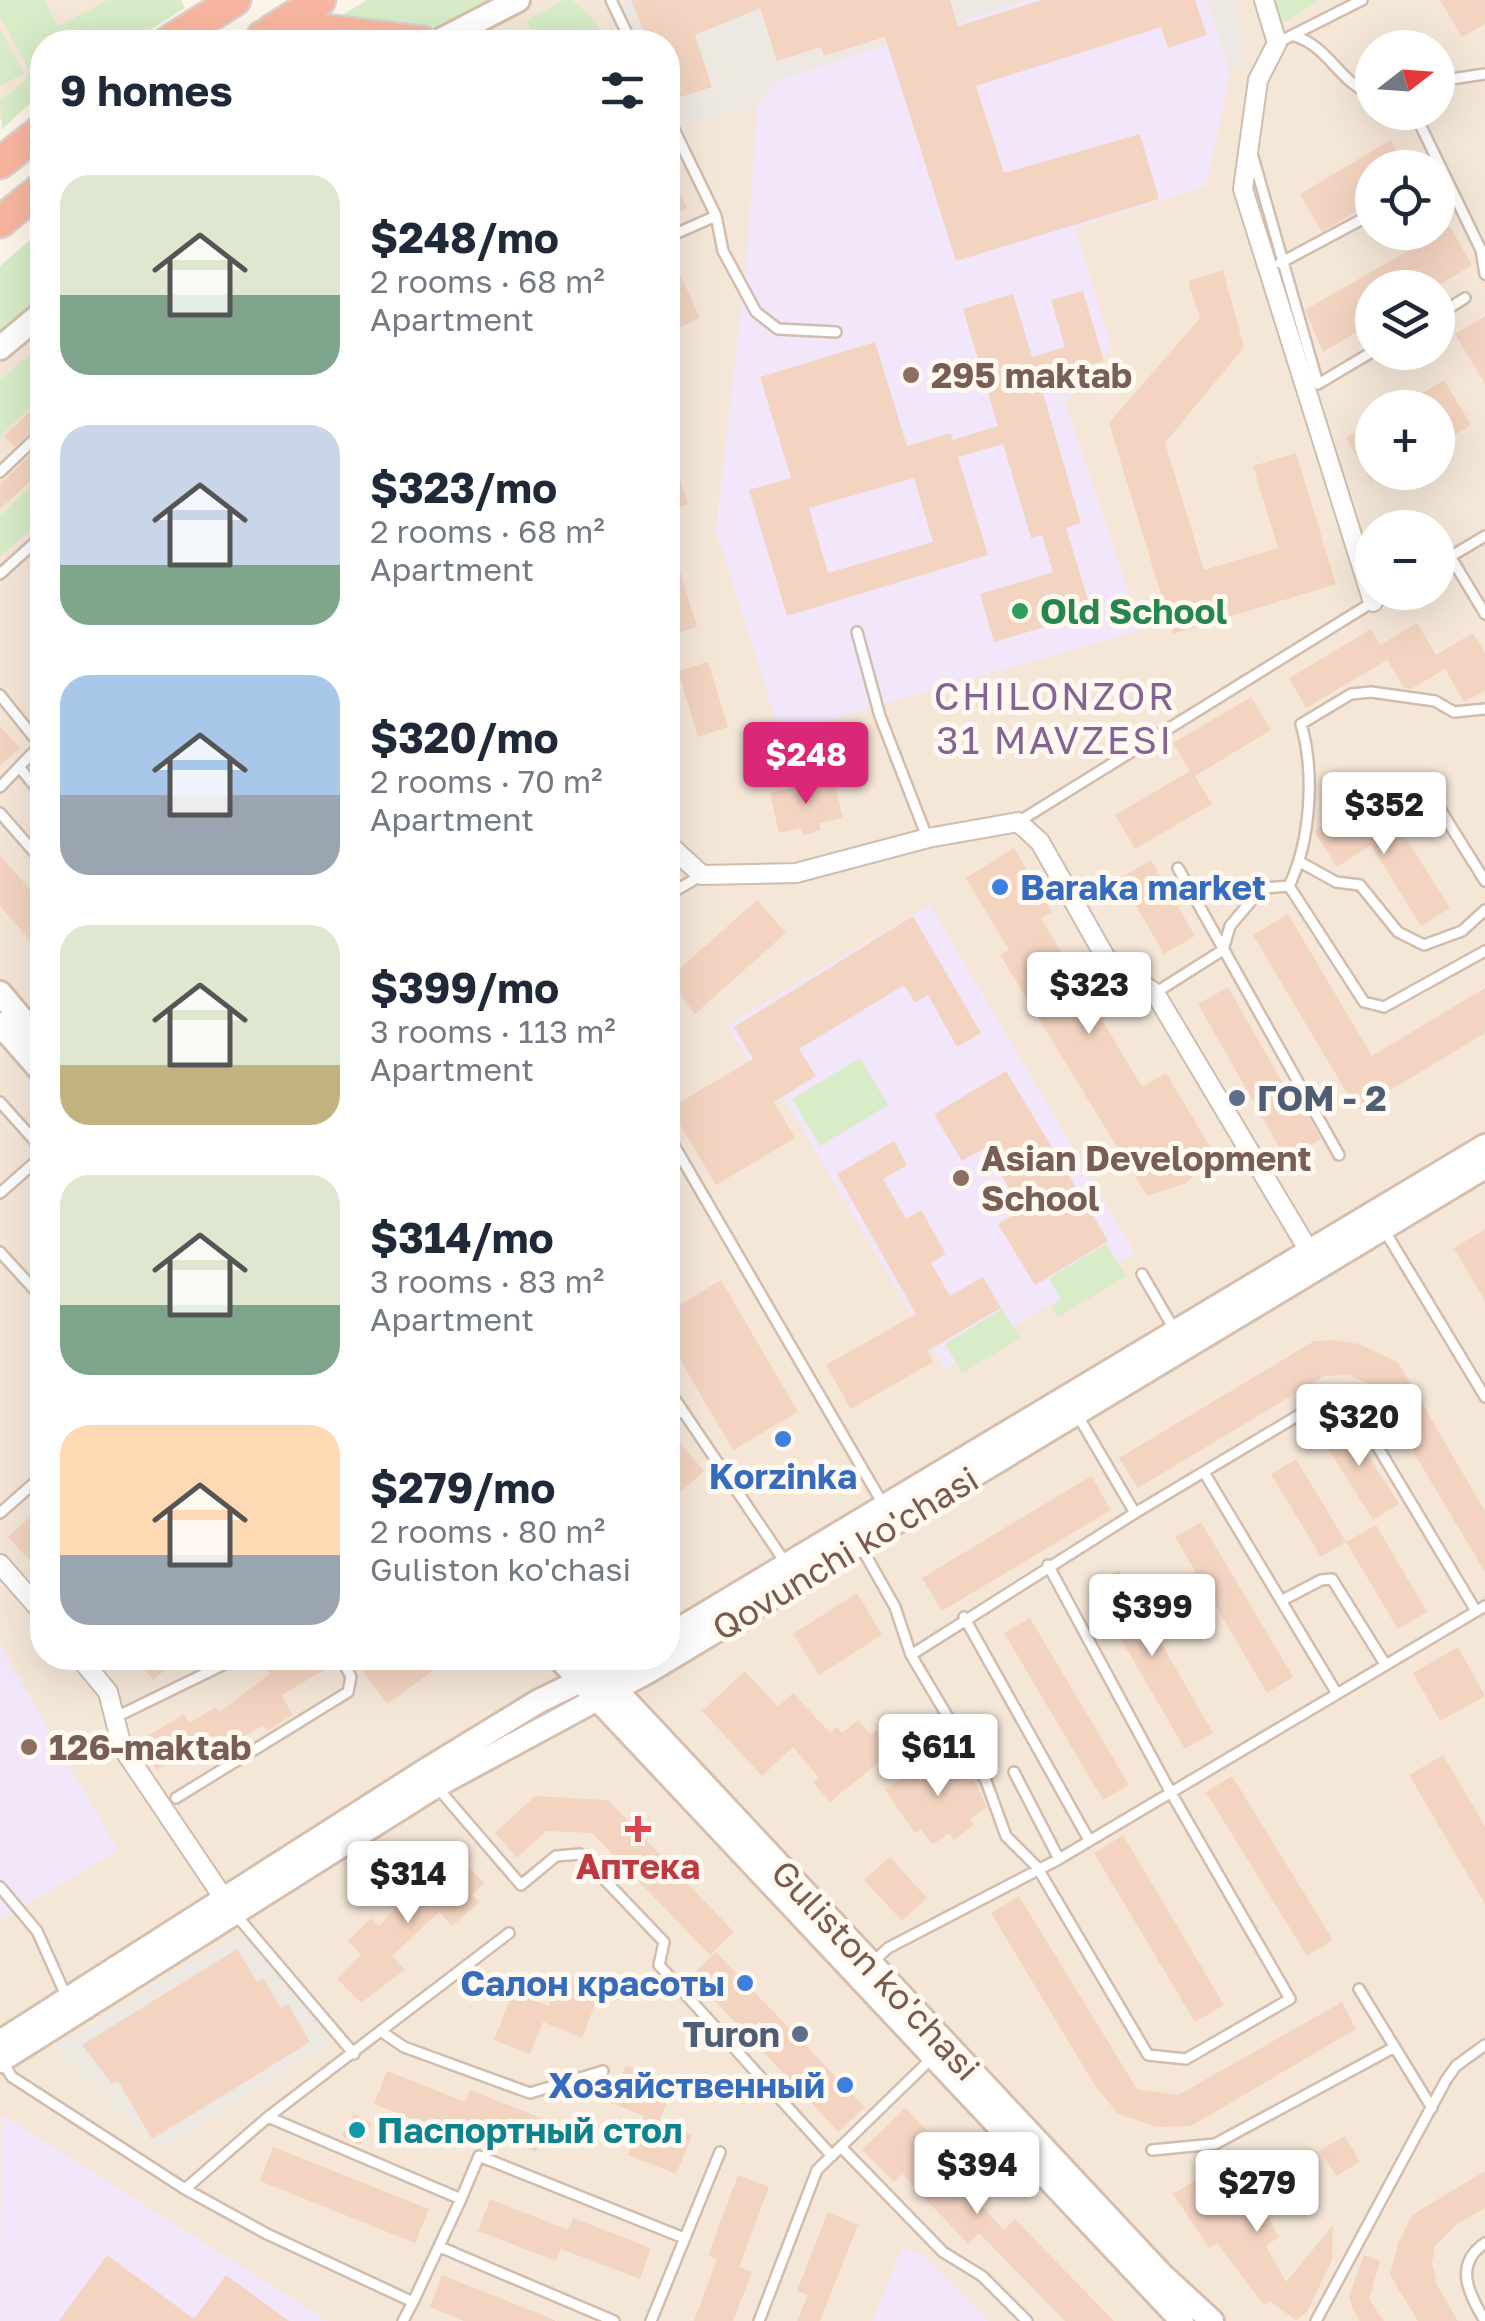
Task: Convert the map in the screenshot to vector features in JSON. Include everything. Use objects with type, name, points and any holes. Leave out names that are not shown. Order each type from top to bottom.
[{"type":"highway","points":[[187,30],[235,0]]},
{"type":"highway","points":[[272,30],[320,0]]},
{"type":"highway","points":[[0,163],[30,139]]},
{"type":"highway","points":[[0,222],[30,198]]},
{"type":"main road","points":[[460,30],[518,0]]},
{"type":"main road","points":[[0,348],[30,322]]},
{"type":"main road","points":[[0,993],[30,1029]]},
{"type":"main road","points":[[0,1024],[30,1058]]},
{"type":"main road","name":"Qovunchi ko'chasi","points":[[680,1632],[854,1536],[1314,1259],[1485,1146]]},
{"type":"main road","name":"Qovunchi ko'chasi","points":[[1378,1220],[1485,1167]]},
{"type":"main road","name":"Qovunchi ko'chasi","points":[[680,1629],[787,1565],[854,1536],[884,1506],[1071,1404],[1176,1332],[1314,1259]]},
{"type":"main road","name":"Qovunchi ko'chasi","points":[[0,2060],[229,1906],[595,1679]]},
{"type":"main road","name":"Guliston ko'chasi","points":[[595,1679],[1162,2275],[1212,2321]]},
{"type":"main road","name":"Guliston ko'chasi","points":[[595,1679],[931,2059],[1182,2321]]},
{"type":"main road","name":"Qovunchi ko'chasi","points":[[0,2042],[67,1998],[229,1906]]},
{"type":"street","points":[[1264,0],[1286,40],[1258,80],[1243,190],[1355,520]]},
{"type":"street","points":[[680,855],[702,875],[796,873],[928,838],[1018,822],[1040,842],[1107,960],[1155,992],[1314,1259]]},
{"type":"street","points":[[0,1564],[30,1595]]},
{"type":"street","points":[[90,1670],[108,1692],[122,1747],[229,1906]]},
{"type":"lane","points":[[610,0],[625,30]]},
{"type":"lane","points":[[1286,40],[1362,0]]},
{"type":"lane","points":[[1286,40],[1309,40],[1355,84]]},
{"type":"lane","points":[[1455,79],[1485,74]]},
{"type":"lane","points":[[1423,130],[1481,250],[1485,274]]},
{"type":"lane","points":[[680,142],[716,216],[724,251],[756,312],[778,329],[836,332]]},
{"type":"lane","points":[[1250,144],[1280,263],[1318,384],[1355,362]]},
{"type":"lane","points":[[680,232],[716,216]]},
{"type":"lane","points":[[1280,263],[1355,223]]},
{"type":"lane","points":[[1455,304],[1466,298]]},
{"type":"lane","points":[[0,472],[30,443]]},
{"type":"lane","points":[[1455,553],[1485,536]]},
{"type":"lane","points":[[0,574],[30,547]]},
{"type":"lane","points":[[1455,564],[1485,614]]},
{"type":"lane","points":[[1018,822],[1360,610]]},
{"type":"lane","points":[[857,632],[880,716],[928,838]]},
{"type":"lane","points":[[1289,886],[1300,862],[1310,755],[1301,724],[1350,694],[1372,692],[1435,701],[1454,712],[1485,708]]},
{"type":"lane","points":[[0,695],[30,726]]},
{"type":"lane","points":[[0,786],[30,759]]},
{"type":"lane","points":[[20,768],[30,780]]},
{"type":"lane","points":[[1423,782],[1485,880]]},
{"type":"lane","points":[[0,813],[30,847]]},
{"type":"lane","points":[[1300,862],[1336,882],[1360,885],[1398,932],[1424,944],[1462,931],[1485,910]]},
{"type":"lane","points":[[1178,868],[1339,1154]]},
{"type":"lane","points":[[680,888],[702,875]]},
{"type":"lane","points":[[1155,992],[1223,950],[1230,926],[1262,888],[1289,886]]},
{"type":"lane","points":[[1289,886],[1364,1002],[1384,1007],[1485,952]]},
{"type":"lane","points":[[0,1102],[30,1138]]},
{"type":"lane","points":[[680,1156],[884,1506]]},
{"type":"lane","points":[[0,1193],[30,1164]]},
{"type":"lane","points":[[1378,1220],[1485,1397]]},
{"type":"lane","points":[[0,1252],[30,1285]]},
{"type":"lane","points":[[1142,1274],[1176,1332]]},
{"type":"lane","points":[[1071,1404],[1134,1513]]},
{"type":"lane","points":[[870,1964],[888,1948],[1037,1867],[1059,1859],[1480,1609],[1358,1414],[1340,1404],[1314,1406],[1048,1565],[910,1655]]},
{"type":"lane","points":[[681,1410],[787,1565]]},
{"type":"lane","points":[[1205,1474],[1336,1692]]},
{"type":"lane","points":[[0,1512],[30,1486]]},
{"type":"lane","points":[[854,1536],[895,1607],[910,1655],[986,1781],[1006,1836],[1037,1867],[1148,2055],[1186,2059],[1290,1999],[1170,1791],[1048,1565]]},
{"type":"lane","points":[[1281,1600],[1321,1580],[1332,1579],[1384,1664]]},
{"type":"lane","points":[[964,1617],[1088,1840]]},
{"type":"lane","points":[[114,1718],[213,1670]]},
{"type":"lane","points":[[176,1798],[348,1692],[351,1676],[348,1670]]},
{"type":"lane","points":[[1014,1772],[1059,1859]]},
{"type":"lane","points":[[431,1778],[521,1884],[556,1856],[580,1854],[664,1942],[659,1966],[832,2156]]},
{"type":"lane","points":[[0,1887],[37,1932],[67,1998]]},
{"type":"lane","points":[[229,1906],[354,2054]]},
{"type":"lane","points":[[185,2189],[268,2117],[510,1933]]},
{"type":"lane","points":[[1359,1990],[1432,2108]]},
{"type":"lane","points":[[382,2032],[404,2047],[530,2093],[602,2070]]},
{"type":"lane","points":[[1316,2321],[1385,2187],[1456,2066],[1485,2045]]},
{"type":"lane","points":[[1152,2150],[1215,2144],[1393,2048]]},
{"type":"lane","points":[[759,2321],[817,2170],[931,2059]]},
{"type":"lane","points":[[0,2060],[12,2078],[185,2189],[267,2234],[413,2302]]},
{"type":"lane","points":[[268,2117],[461,2199]]},
{"type":"lane","points":[[841,2147],[943,2252],[982,2276],[1027,2321]]},
{"type":"lane","points":[[650,2321],[720,2152]]},
{"type":"lane","points":[[402,2321],[440,2248],[479,2156],[684,2238]]},
{"type":"lane","points":[[1485,2244],[1471,2253],[1466,2271],[1467,2292],[1485,2321]]},
{"type":"lane","points":[[440,2248],[614,2321]]},
{"type":"shaded area","points":[[0,0],[164,0],[119,30],[30,30],[30,96],[0,120]]},
{"type":"shaded area","points":[[518,0],[1485,0],[1485,2321],[0,2321],[0,348],[30,323],[30,1670],[680,1670],[680,30],[460,30]]},
{"type":"shaded area","points":[[617,0],[1028,0],[781,79],[757,105],[680,127],[680,30],[631,30]]},
{"type":"shaded area","name":"295 maktab","points":[[1028,0],[1207,0],[1230,74],[1206,186],[1075,228],[1112,348],[1065,402],[1141,630],[780,734],[716,530],[747,255],[757,105],[781,79]]},
{"type":"shaded area","points":[[1207,0],[1234,0],[1244,35],[1243,66],[1230,74]]},
{"type":"shaded area","name":"Asian Development School","points":[[930,905],[1135,1253],[944,1369],[784,1098],[775,1103],[727,1025]]},
{"type":"shaded area","name":"126-maktab","points":[[0,1644],[118,1850],[0,1921]]},
{"type":"shaded area","points":[[253,1924],[330,2044],[159,2151],[53,2047]]},
{"type":"shaded area","points":[[1,2114],[328,2321],[0,2321]]},
{"type":"shaded area","points":[[902,2248],[925,2256],[989,2321],[872,2321]]},
{"type":"green space","points":[[0,0],[44,0],[58,27],[108,0],[181,0],[185,8],[150,30],[30,30],[30,104],[2,129],[0,101],[25,81],[29,70],[0,16]]},
{"type":"green space","points":[[367,0],[493,0],[437,30],[399,30],[332,21]]},
{"type":"green space","points":[[564,0],[572,0],[600,30],[531,30],[527,20]]},
{"type":"green space","points":[[1272,0],[1318,0],[1279,26]]},
{"type":"green space","points":[[0,29],[24,73],[0,86]]},
{"type":"green space","points":[[30,240],[30,310],[0,335],[0,266]]},
{"type":"green space","points":[[30,354],[30,407],[0,436],[0,380]]},
{"type":"green space","points":[[30,487],[30,530],[0,557],[0,516]]},
{"type":"green space","points":[[860,1058],[888,1105],[820,1146],[792,1099]]},
{"type":"green space","points":[[1106,1244],[1126,1276],[1058,1317],[1051,1306],[1061,1299],[1049,1278]]},
{"type":"green space","points":[[1002,1309],[1020,1338],[962,1373],[945,1344]]},
{"type":"building","points":[[631,0],[950,0],[958,26],[1042,0],[1195,0],[1207,35],[1168,48],[1161,27],[976,86],[1004,173],[1140,134],[1159,199],[956,261],[885,37],[824,56],[821,47],[777,61],[760,8],[695,35],[712,87],[680,97],[680,30],[643,30]]},
{"type":"building","points":[[1440,0],[1485,0],[1485,24],[1462,37]]},
{"type":"building","points":[[1391,140],[1397,150],[1374,150]]},
{"type":"building","points":[[1355,161],[1355,212],[1322,232],[1300,194]]},
{"type":"building","points":[[680,193],[687,208],[680,212]]},
{"type":"building","points":[[1455,236],[1472,265],[1455,275],[1455,270],[1375,270],[1410,250],[1455,250]]},
{"type":"building","points":[[1223,270],[1244,347],[1165,443],[1204,570],[1278,548],[1253,466],[1296,453],[1336,584],[1173,634],[1109,423],[1200,318],[1188,281]]},
{"type":"building","points":[[680,274],[700,318],[680,327]]},
{"type":"building","points":[[1355,281],[1355,333],[1323,352],[1305,310]]},
{"type":"building","points":[[1083,291],[1104,361],[1039,380],[1081,523],[1066,528],[1092,613],[994,642],[980,594],[1053,572],[1042,535],[1031,538],[1003,444],[958,457],[988,555],[787,616],[749,490],[791,478],[760,377],[875,342],[907,446],[951,433],[953,440],[998,426],[963,309],[1013,294],[1032,357],[1065,347],[1051,300]],"holes":[[[914,478],[933,542],[828,573],[809,508]]]},
{"type":"building","points":[[1485,316],[1485,384],[1455,334]]},
{"type":"building","points":[[1444,380],[1450,390],[1428,390]]},
{"type":"building","points":[[1455,398],[1471,425],[1455,435]]},
{"type":"building","points":[[30,411],[30,434],[14,447],[4,436]]},
{"type":"building","points":[[1355,432],[1355,454],[1346,438]]},
{"type":"building","points":[[30,455],[30,481],[0,509],[0,484]]},
{"type":"building","points":[[680,479],[688,504],[680,507]]},
{"type":"building","points":[[680,571],[697,627],[680,632]]},
{"type":"building","points":[[1417,623],[1436,655],[1473,633],[1485,653],[1485,690],[1464,702],[1445,669],[1411,689],[1404,688],[1387,660],[1306,708],[1289,678],[1371,629],[1380,645]]},
{"type":"building","points":[[708,662],[728,727],[698,737],[680,670]]},
{"type":"building","points":[[1251,697],[1271,730],[1195,776],[1212,804],[1135,849],[1115,815],[1190,771],[1173,743]]},
{"type":"building","points":[[0,726],[20,748],[0,766]]},
{"type":"building","points":[[833,778],[843,818],[819,823],[821,830],[803,835],[801,828],[779,833],[770,793]]},
{"type":"building","points":[[1365,799],[1387,835],[1399,827],[1450,908],[1421,926],[1371,845],[1337,867],[1314,831]]},
{"type":"building","points":[[1014,848],[1052,912],[1041,918],[1142,1087],[1166,1073],[1215,1155],[1186,1183],[1147,1196],[1000,955],[1009,950],[966,878]]},
{"type":"building","points":[[0,855],[30,889],[30,940],[0,906]]},
{"type":"building","points":[[1151,860],[1195,936],[1164,954],[1120,878]]},
{"type":"building","points":[[757,900],[786,933],[695,1014],[680,995],[680,968]]},
{"type":"building","points":[[1288,914],[1372,1056],[1485,988],[1485,1033],[1357,1110],[1253,935]]},
{"type":"building","points":[[913,916],[981,1033],[957,1047],[928,995],[915,1003],[904,985],[799,1049],[816,1076],[774,1102],[795,1138],[716,1185],[680,1125],[680,1102],[753,1059],[734,1027]]},
{"type":"building","points":[[1228,987],[1301,1115],[1306,1112],[1321,1139],[1286,1159],[1198,1004]]},
{"type":"building","points":[[1006,1071],[1108,1241],[1035,1285],[998,1224],[1022,1210],[985,1148],[962,1161],[934,1114]]},
{"type":"building","points":[[894,1141],[907,1165],[883,1179],[906,1219],[921,1210],[946,1254],[931,1263],[950,1296],[983,1277],[1001,1308],[927,1351],[933,1362],[851,1409],[826,1365],[916,1314],[837,1174]]},
{"type":"building","points":[[1485,1229],[1485,1301],[1454,1248]]},
{"type":"building","points":[[721,1280],[798,1412],[733,1450],[680,1359],[680,1305]]},
{"type":"building","points":[[1314,1341],[1359,1344],[1398,1362],[1485,1511],[1485,1572],[1374,1386],[1348,1375],[1324,1376],[1138,1488],[1119,1458]]},
{"type":"building","points":[[1344,1418],[1399,1504],[1373,1520],[1319,1434]]},
{"type":"building","points":[[680,1443],[704,1471],[680,1492]]},
{"type":"building","points":[[1296,1459],[1346,1542],[1321,1557],[1271,1474]]},
{"type":"building","points":[[1091,1476],[1111,1510],[942,1611],[922,1578]]},
{"type":"building","points":[[30,1517],[30,1561],[8,1537]]},
{"type":"building","points":[[1201,1522],[1293,1677],[1267,1693],[1175,1537]]},
{"type":"building","points":[[1376,1525],[1427,1612],[1398,1629],[1346,1542]]},
{"type":"building","points":[[1119,1570],[1213,1733],[1185,1749],[1090,1586]]},
{"type":"building","points":[[857,1593],[882,1635],[819,1675],[793,1634]]},
{"type":"building","points":[[1030,1618],[1129,1785],[1103,1800],[1004,1633]]},
{"type":"building","points":[[1458,1647],[1485,1696],[1440,1721],[1413,1673]]},
{"type":"building","points":[[144,1670],[165,1670],[153,1680]]},
{"type":"building","points":[[267,1670],[324,1670],[281,1695],[293,1715],[267,1731],[264,1725],[236,1741],[240,1747],[214,1764],[201,1744],[157,1770],[139,1741],[184,1714],[189,1723],[216,1707],[219,1712],[270,1674]]},
{"type":"building","points":[[362,1670],[434,1670],[387,1704]]},
{"type":"building","points":[[745,1671],[778,1707],[793,1693],[830,1733],[837,1727],[842,1733],[858,1720],[871,1735],[876,1730],[893,1751],[830,1802],[813,1782],[819,1778],[793,1747],[762,1776],[702,1711]]},
{"type":"building","points":[[950,1753],[961,1769],[968,1766],[987,1807],[970,1819],[974,1825],[954,1840],[949,1833],[932,1845],[921,1829],[915,1833],[885,1790],[928,1759],[932,1766]]},
{"type":"building","points":[[1443,1755],[1485,1826],[1485,1904],[1409,1775]]},
{"type":"building","points":[[1232,1776],[1333,1940],[1307,1956],[1206,1792]]},
{"type":"building","points":[[535,1796],[608,1800],[734,1932],[710,1955],[592,1833],[546,1831],[517,1858],[495,1833]]},
{"type":"building","points":[[1123,1835],[1224,2005],[1195,2022],[1094,1853]]},
{"type":"building","points":[[890,1857],[927,1898],[902,1921],[864,1880]]},
{"type":"building","points":[[461,1859],[484,1883],[472,1895],[479,1902],[452,1926],[439,1912],[392,1956],[405,1970],[361,2003],[337,1979],[361,1955],[348,1941],[371,1918],[379,1926],[409,1894],[402,1887],[425,1864],[439,1881]]},
{"type":"building","points":[[1019,1896],[1137,2089],[1178,2095],[1342,2002],[1356,2029],[1191,2126],[1156,2127],[1117,2113],[1094,2084],[991,1913]]},
{"type":"building","points":[[237,1949],[257,1982],[263,1978],[281,2008],[288,2004],[310,2042],[152,2139],[118,2081],[112,2084],[82,2045]]},
{"type":"building","points":[[716,1952],[865,2107],[839,2132],[691,1976]]},
{"type":"building","points":[[562,1973],[601,1989],[582,2038],[543,2022],[530,2054],[494,2040],[513,1992],[549,2006]]},
{"type":"building","points":[[626,2065],[674,2084],[659,2122],[692,2135],[676,2174],[628,2155],[644,2116],[611,2103]]},
{"type":"building","points":[[387,2071],[465,2102],[470,2090],[548,2121],[536,2152],[458,2120],[451,2134],[374,2104]]},
{"type":"building","points":[[905,2108],[936,2140],[928,2148],[1004,2230],[1015,2219],[1114,2321],[1065,2321],[979,2233],[968,2244],[902,2174],[894,2182],[862,2150]]},
{"type":"building","name":"Паспортный стол","points":[[354,2114],[372,2124],[360,2145],[342,2136]]},
{"type":"building","points":[[1345,2136],[1360,2162],[1336,2176],[1320,2150]]},
{"type":"building","points":[[273,2147],[429,2209],[415,2243],[260,2181]]},
{"type":"building","points":[[1279,2153],[1297,2183],[1262,2206],[1279,2237],[1266,2246],[1286,2282],[1333,2225],[1332,2260],[1307,2312],[1296,2320],[1270,2301],[1264,2305],[1217,2243],[1209,2248],[1173,2194],[1204,2175],[1220,2200],[1249,2182],[1244,2173]]},
{"type":"building","points":[[1485,2171],[1485,2208],[1457,2224],[1435,2246],[1432,2263],[1437,2285],[1458,2321],[1418,2321],[1390,2275],[1398,2244],[1412,2215]]},
{"type":"building","points":[[738,2175],[769,2187],[739,2267],[752,2272],[733,2321],[694,2321],[717,2259],[708,2255]]},
{"type":"building","points":[[490,2199],[568,2230],[573,2218],[651,2248],[640,2279],[561,2249],[556,2261],[478,2231]]},
{"type":"building","points":[[828,2212],[858,2225],[820,2321],[797,2321],[808,2295],[797,2291]]},
{"type":"building","points":[[107,2255],[194,2319],[226,2275],[289,2321],[59,2321]]},
{"type":"building","points":[[1364,2255],[1380,2261],[1369,2299],[1384,2321],[1360,2321],[1353,2310],[1349,2296]]},
{"type":"building","points":[[442,2275],[555,2321],[464,2321],[430,2307]]},
{"type":"place","name":"295 maktab","points":[[911,375]]},
{"type":"place","name":"Old School","points":[[1020,611]]},
{"type":"place","name":"Baraka market","points":[[1000,887]]},
{"type":"place","name":"ГОМ - 2","points":[[1237,1098]]},
{"type":"place","name":"Asian Development School","points":[[961,1178]]},
{"type":"place","name":"Korzinka","points":[[783,1439]]},
{"type":"place","name":"126-maktab","points":[[29,1747]]},
{"type":"place","name":"Аптека","points":[[638,1829]]},
{"type":"place","name":"Салон красоты","points":[[745,1983]]},
{"type":"place","name":"Turon","points":[[800,2034]]},
{"type":"place","name":"Хозяйственный","points":[[845,2085]]},
{"type":"place","name":"Паспортный стол","points":[[357,2130]]},
{"type":"district","name":"CHILONZOR 31 MAVZESI","points":[[1055,717]]}]
